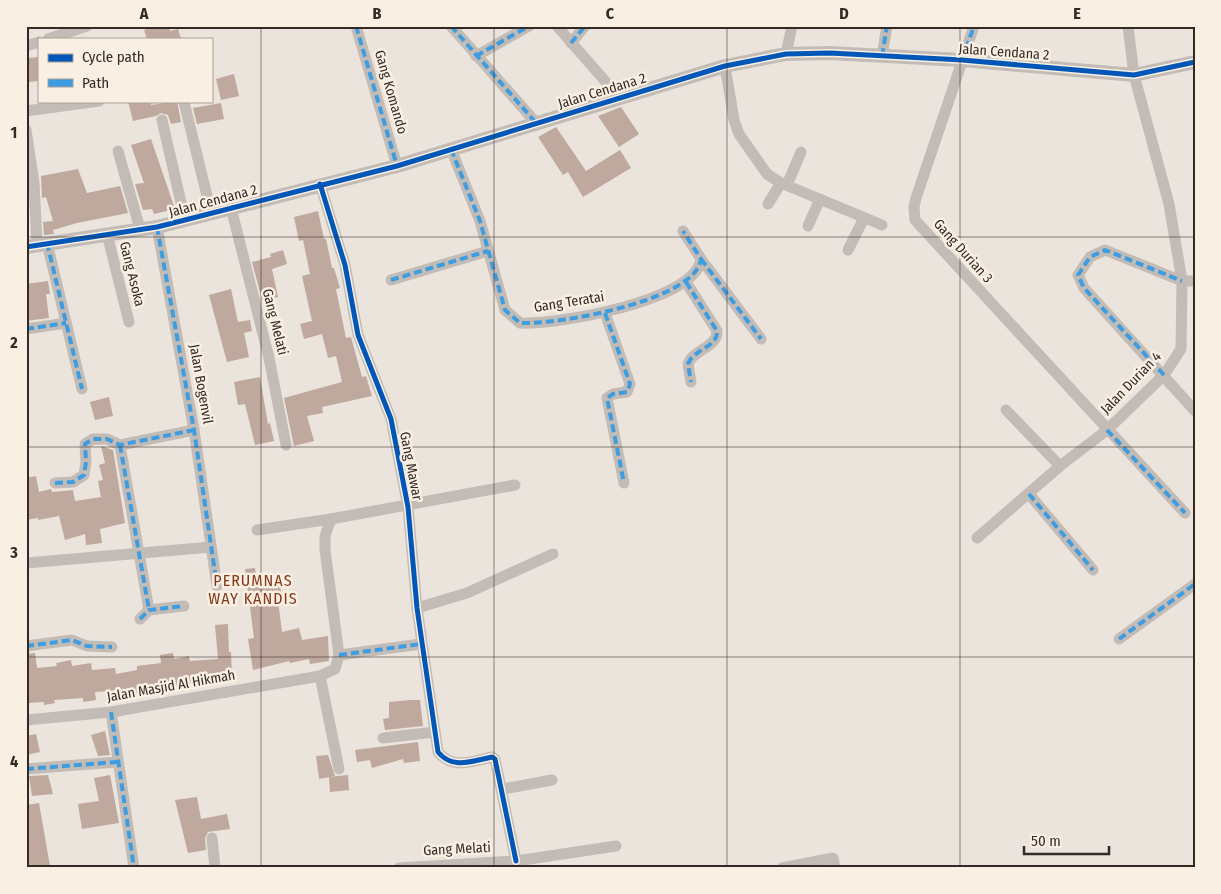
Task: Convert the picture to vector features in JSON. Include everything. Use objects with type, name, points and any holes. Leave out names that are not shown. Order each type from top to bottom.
[{"type":"street","points":[[51,38],[87,26]]},
{"type":"street","name":"Gang Komando","points":[[356,26],[397,166]]},
{"type":"street","points":[[450,26],[537,124]]},
{"type":"street","points":[[476,56],[529,26]]},
{"type":"street","points":[[557,26],[619,97]]},
{"type":"street","points":[[571,43],[585,26]]},
{"type":"street","points":[[786,54],[792,26]]},
{"type":"street","points":[[882,56],[887,26]]},
{"type":"street","name":"Gang Durian 3","points":[[974,26],[916,198],[914,207],[915,220],[1185,514]]},
{"type":"street","name":"Jalan Durian 4","points":[[977,538],[1060,466],[1107,430],[1164,375],[1181,349],[1182,281],[1169,204],[1134,74],[1127,27]]},
{"type":"street","points":[[26,46],[38,42]]},
{"type":"street","name":"Jalan Cendana 2","points":[[37,245],[157,227],[320,184],[397,166],[725,66],[786,54],[962,60],[1134,74],[1195,62]]},
{"type":"street","points":[[725,66],[738,134],[767,174],[784,184],[882,225]]},
{"type":"street","points":[[26,111],[92,102]]},
{"type":"street","points":[[184,102],[211,212]]},
{"type":"street","points":[[162,120],[185,220]]},
{"type":"street","points":[[26,130],[34,183],[37,245],[66,323],[82,389]]},
{"type":"street","name":"Gang Teratai","points":[[451,150],[480,221],[505,310],[520,323],[532,324],[605,313],[645,301],[686,282],[698,270],[701,259]]},
{"type":"street","points":[[118,151],[140,229]]},
{"type":"street","points":[[768,204],[784,184],[801,152]]},
{"type":"street","name":"Gang Mawar","points":[[320,184],[344,265],[358,335],[390,419],[408,507],[417,608],[438,752],[450,762],[458,764],[492,757],[495,759],[503,790]]},
{"type":"street","points":[[808,226],[820,199]]},
{"type":"street","name":"Gang Melati","points":[[231,208],[269,358],[286,445]]},
{"type":"street","points":[[848,250],[864,218]]},
{"type":"street","name":"Jalan Bogenvil","points":[[157,227],[194,430],[217,586]]},
{"type":"street","points":[[683,231],[701,259],[761,339]]},
{"type":"street","name":"Gang Asoka","points":[[107,234],[129,322]]},
{"type":"street","points":[[1195,281],[1182,281],[1105,250],[1090,257],[1078,275],[1084,288],[1195,411]]},
{"type":"street","points":[[392,280],[488,251]]},
{"type":"street","points":[[686,282],[717,330],[715,340],[690,360],[688,364],[691,382]]},
{"type":"street","points":[[605,313],[630,384],[628,392],[613,394],[608,398],[624,483]]},
{"type":"street","points":[[26,328],[66,323]]},
{"type":"street","points":[[1006,410],[1060,466]]},
{"type":"street","points":[[56,483],[73,482],[84,475],[86,462],[85,444],[93,440],[107,439],[120,445],[194,430]]},
{"type":"street","points":[[120,445],[149,610]]},
{"type":"street","points":[[257,530],[408,507],[515,485]]},
{"type":"street","points":[[1029,494],[1093,570]]},
{"type":"street","points":[[331,519],[325,536],[325,550],[339,655],[335,669],[320,676],[339,769]]},
{"type":"street","points":[[26,563],[211,548]]},
{"type":"street","points":[[417,608],[467,593],[553,554]]},
{"type":"street","points":[[1119,639],[1195,584]]},
{"type":"street","points":[[140,619],[149,610],[184,606]]},
{"type":"street","points":[[26,646],[72,640],[87,646],[112,647]]},
{"type":"street","points":[[339,655],[422,644]]},
{"type":"street","name":"Jalan Masjid Al Hikmah","points":[[26,720],[111,712],[320,676]]},
{"type":"street","points":[[111,712],[134,868]]},
{"type":"street","points":[[383,738],[436,732]]},
{"type":"street","points":[[26,769],[117,762]]},
{"type":"street","points":[[516,861],[503,790],[552,780]]},
{"type":"street","points":[[212,838],[214,868]]},
{"type":"street","name":"Gang Melati","points":[[399,868],[481,865],[616,846]]},
{"type":"street","points":[[782,868],[833,858],[835,868]]},
{"type":"building","points":[[156,26],[169,26],[170,31],[178,29],[181,38],[147,38],[144,30]]},
{"type":"building","points":[[38,57],[38,81],[27,82],[27,58]]},
{"type":"building","points":[[234,74],[239,96],[221,100],[216,79]]},
{"type":"building","points":[[128,102],[151,102],[151,105],[177,102],[181,122],[171,124],[168,115],[161,113],[156,116],[133,121]]},
{"type":"building","points":[[221,103],[224,119],[197,124],[193,108]]},
{"type":"building","points":[[621,107],[639,134],[619,147],[598,116]]},
{"type":"building","points":[[556,127],[586,171],[620,150],[631,168],[583,197],[568,172],[563,175],[538,137]]},
{"type":"building","points":[[151,139],[175,209],[154,214],[152,209],[143,210],[135,184],[144,183],[131,145]]},
{"type":"building","points":[[78,169],[87,193],[120,186],[128,213],[77,223],[53,230],[54,234],[44,235],[43,222],[53,221],[46,197],[42,198],[41,176]]},
{"type":"building","points":[[318,211],[332,268],[334,268],[340,288],[336,289],[346,338],[351,337],[362,377],[366,376],[372,396],[322,407],[323,413],[307,416],[314,441],[294,446],[284,398],[342,382],[336,356],[328,358],[322,334],[304,339],[300,324],[312,321],[302,276],[310,274],[303,240],[299,241],[294,217]]},
{"type":"building","points":[[283,250],[287,264],[272,269],[278,297],[262,300],[252,262],[271,257],[270,254]]},
{"type":"building","points":[[48,281],[50,294],[46,294],[49,318],[26,321],[26,284]]},
{"type":"building","points":[[231,289],[238,322],[250,320],[252,331],[244,333],[249,357],[227,362],[209,295]]},
{"type":"building","points":[[260,377],[268,424],[270,423],[274,441],[255,445],[245,404],[238,405],[234,382]]},
{"type":"building","points":[[109,397],[113,416],[95,420],[90,402]]},
{"type":"building","points":[[101,446],[113,450],[125,523],[100,529],[102,543],[86,545],[85,534],[65,540],[59,516],[26,520],[26,478],[36,476],[39,492],[51,489],[52,492],[73,490],[75,501],[101,497],[98,481],[103,480],[99,465],[105,463]]},
{"type":"building","points":[[255,568],[257,582],[280,579],[281,593],[277,593],[282,632],[299,628],[302,640],[328,636],[329,661],[310,664],[309,659],[290,663],[289,661],[253,670],[248,639],[254,638],[245,569]]},
{"type":"building","points":[[228,624],[232,675],[193,679],[193,682],[165,688],[164,685],[137,688],[138,693],[126,695],[125,690],[95,692],[96,700],[83,702],[83,698],[54,700],[55,703],[44,705],[44,702],[29,703],[26,654],[35,653],[37,668],[57,666],[56,663],[71,660],[72,666],[91,663],[92,670],[115,668],[116,674],[137,670],[137,666],[161,663],[160,655],[173,653],[174,659],[189,656],[190,661],[218,659],[215,625]]},
{"type":"building","points":[[420,700],[423,726],[385,730],[383,719],[389,718],[389,702]]},
{"type":"building","points":[[105,731],[110,755],[98,756],[91,735]]},
{"type":"building","points":[[36,734],[40,752],[26,755],[26,736]]},
{"type":"building","points":[[418,742],[420,761],[404,763],[403,759],[372,768],[370,760],[357,762],[355,750]]},
{"type":"building","points":[[328,755],[335,776],[319,779],[316,756]]},
{"type":"building","points":[[48,775],[53,794],[32,796],[29,776]]},
{"type":"building","points":[[110,775],[119,823],[82,829],[78,804],[99,801],[94,778]]},
{"type":"building","points":[[348,775],[349,790],[330,792],[329,777]]},
{"type":"building","points":[[197,797],[201,819],[227,814],[230,829],[208,832],[205,838],[206,850],[188,853],[175,800]]},
{"type":"building","points":[[39,803],[50,866],[27,868],[26,805]]},
{"type":"marked path","points":[[356,26],[397,166]]},
{"type":"marked path","points":[[451,26],[537,124]]},
{"type":"marked path","points":[[476,56],[529,26]]},
{"type":"marked path","points":[[571,43],[585,26]]},
{"type":"marked path","points":[[882,56],[887,26]]},
{"type":"marked path","points":[[962,60],[974,26]]},
{"type":"marked path","points":[[451,149],[480,221],[505,310],[520,323],[538,323],[592,315],[622,308],[676,287],[693,274],[701,259],[683,231]]},
{"type":"marked path","points":[[157,227],[194,430],[217,586]]},
{"type":"marked path","points":[[47,243],[82,389]]},
{"type":"marked path","points":[[1164,375],[1084,288],[1078,275],[1090,257],[1105,250],[1182,281]]},
{"type":"marked path","points":[[391,280],[488,251]]},
{"type":"marked path","points":[[701,259],[761,339]]},
{"type":"marked path","points":[[686,282],[717,331],[711,344],[690,360],[688,364],[691,382]]},
{"type":"marked path","points":[[605,313],[630,384],[627,392],[613,394],[607,398],[624,483]]},
{"type":"marked path","points":[[26,329],[66,323]]},
{"type":"marked path","points":[[55,483],[73,482],[84,475],[86,462],[85,444],[93,439],[107,439],[120,445],[194,430]]},
{"type":"marked path","points":[[1107,430],[1185,513]]},
{"type":"marked path","points":[[120,445],[149,610]]},
{"type":"marked path","points":[[1029,494],[1093,570]]},
{"type":"marked path","points":[[1119,639],[1195,584]]},
{"type":"marked path","points":[[140,619],[149,610],[184,606]]},
{"type":"marked path","points":[[26,646],[72,640],[87,646],[112,647]]},
{"type":"marked path","points":[[339,655],[421,644]]},
{"type":"marked path","points":[[111,712],[134,868]]},
{"type":"marked path","points":[[26,769],[117,762]]},
{"type":"cycle path","points":[[26,247],[157,227],[185,220],[397,166],[725,66],[786,54],[830,53],[962,60],[1134,75],[1195,62]]},
{"type":"cycle path","points":[[320,184],[345,265],[358,335],[391,419],[408,507],[417,608],[438,752],[444,758],[456,763],[492,757],[495,759],[516,861]]},
{"type":"district","name":"PERUMNAS WAY KANDIS","points":[[253,589]]}]
